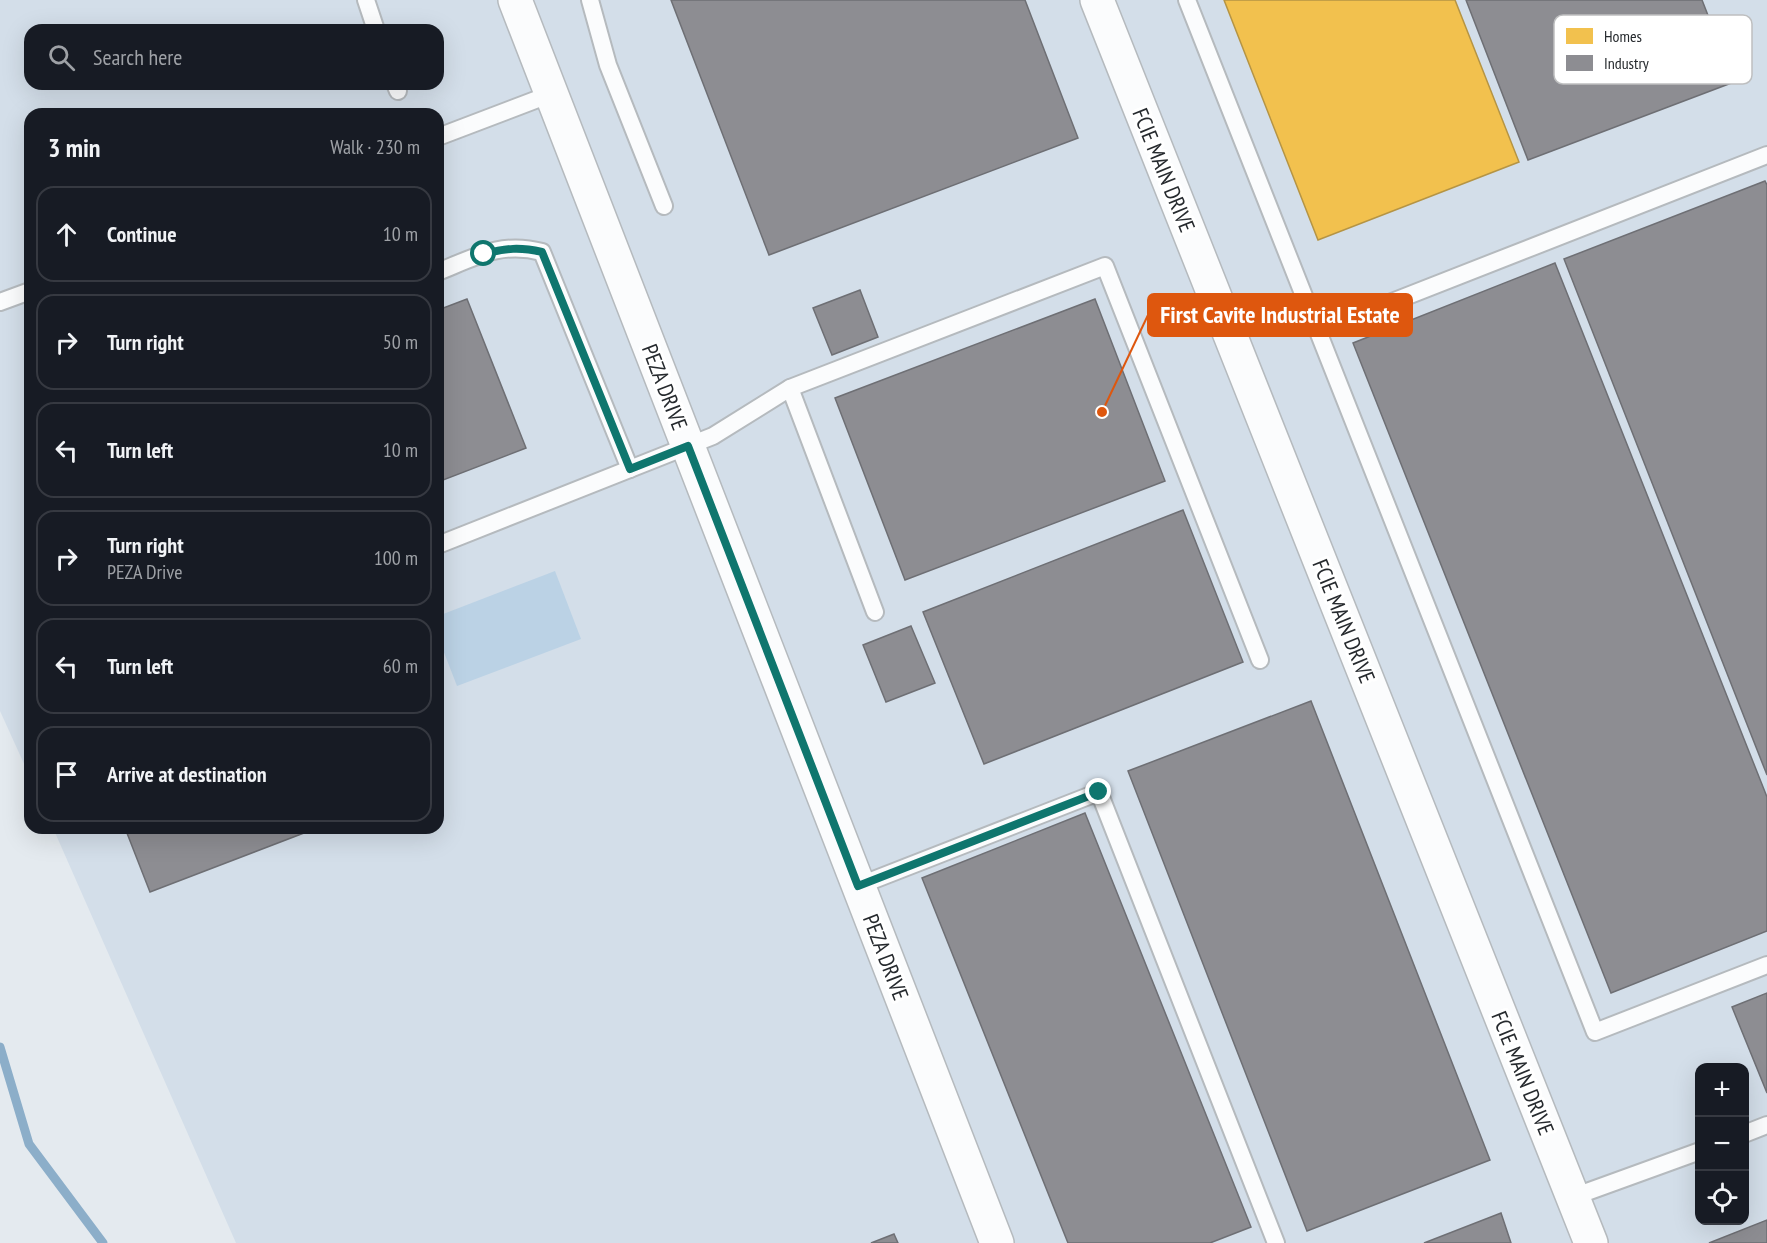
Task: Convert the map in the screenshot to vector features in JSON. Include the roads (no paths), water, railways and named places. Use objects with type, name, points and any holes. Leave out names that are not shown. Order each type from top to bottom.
[{"type":"street","name":"PEZA DRIVE","points":[[515,0],[997,1243]]},
{"type":"street","name":"FCIE MAIN DRIVE","points":[[1097,0],[1591,1243]]},
{"type":"lane","points":[[366,0],[374,24]]},
{"type":"lane","points":[[590,0],[608,65],[664,206]]},
{"type":"lane","points":[[1187,0],[1595,1032],[1767,965]]},
{"type":"lane","points":[[444,135],[551,94]]},
{"type":"lane","points":[[1318,331],[1767,155]]},
{"type":"lane","points":[[444,270],[501,249],[524,248],[542,252],[630,469]]},
{"type":"lane","points":[[444,543],[713,436],[790,388],[1105,266],[1260,660]]},
{"type":"lane","points":[[0,302],[24,293]]},
{"type":"lane","points":[[790,388],[875,612]]},
{"type":"lane","points":[[858,886],[1099,792],[1276,1243]]},
{"type":"lane","points":[[1749,1132],[1767,1125]]},
{"type":"lane","points":[[1573,1197],[1695,1153]]},
{"type":"waterway","points":[[0,1047],[29,1144],[103,1243]]},
{"type":"place","name":"First Cavite Industrial Estate","points":[[1102,412]]}]
